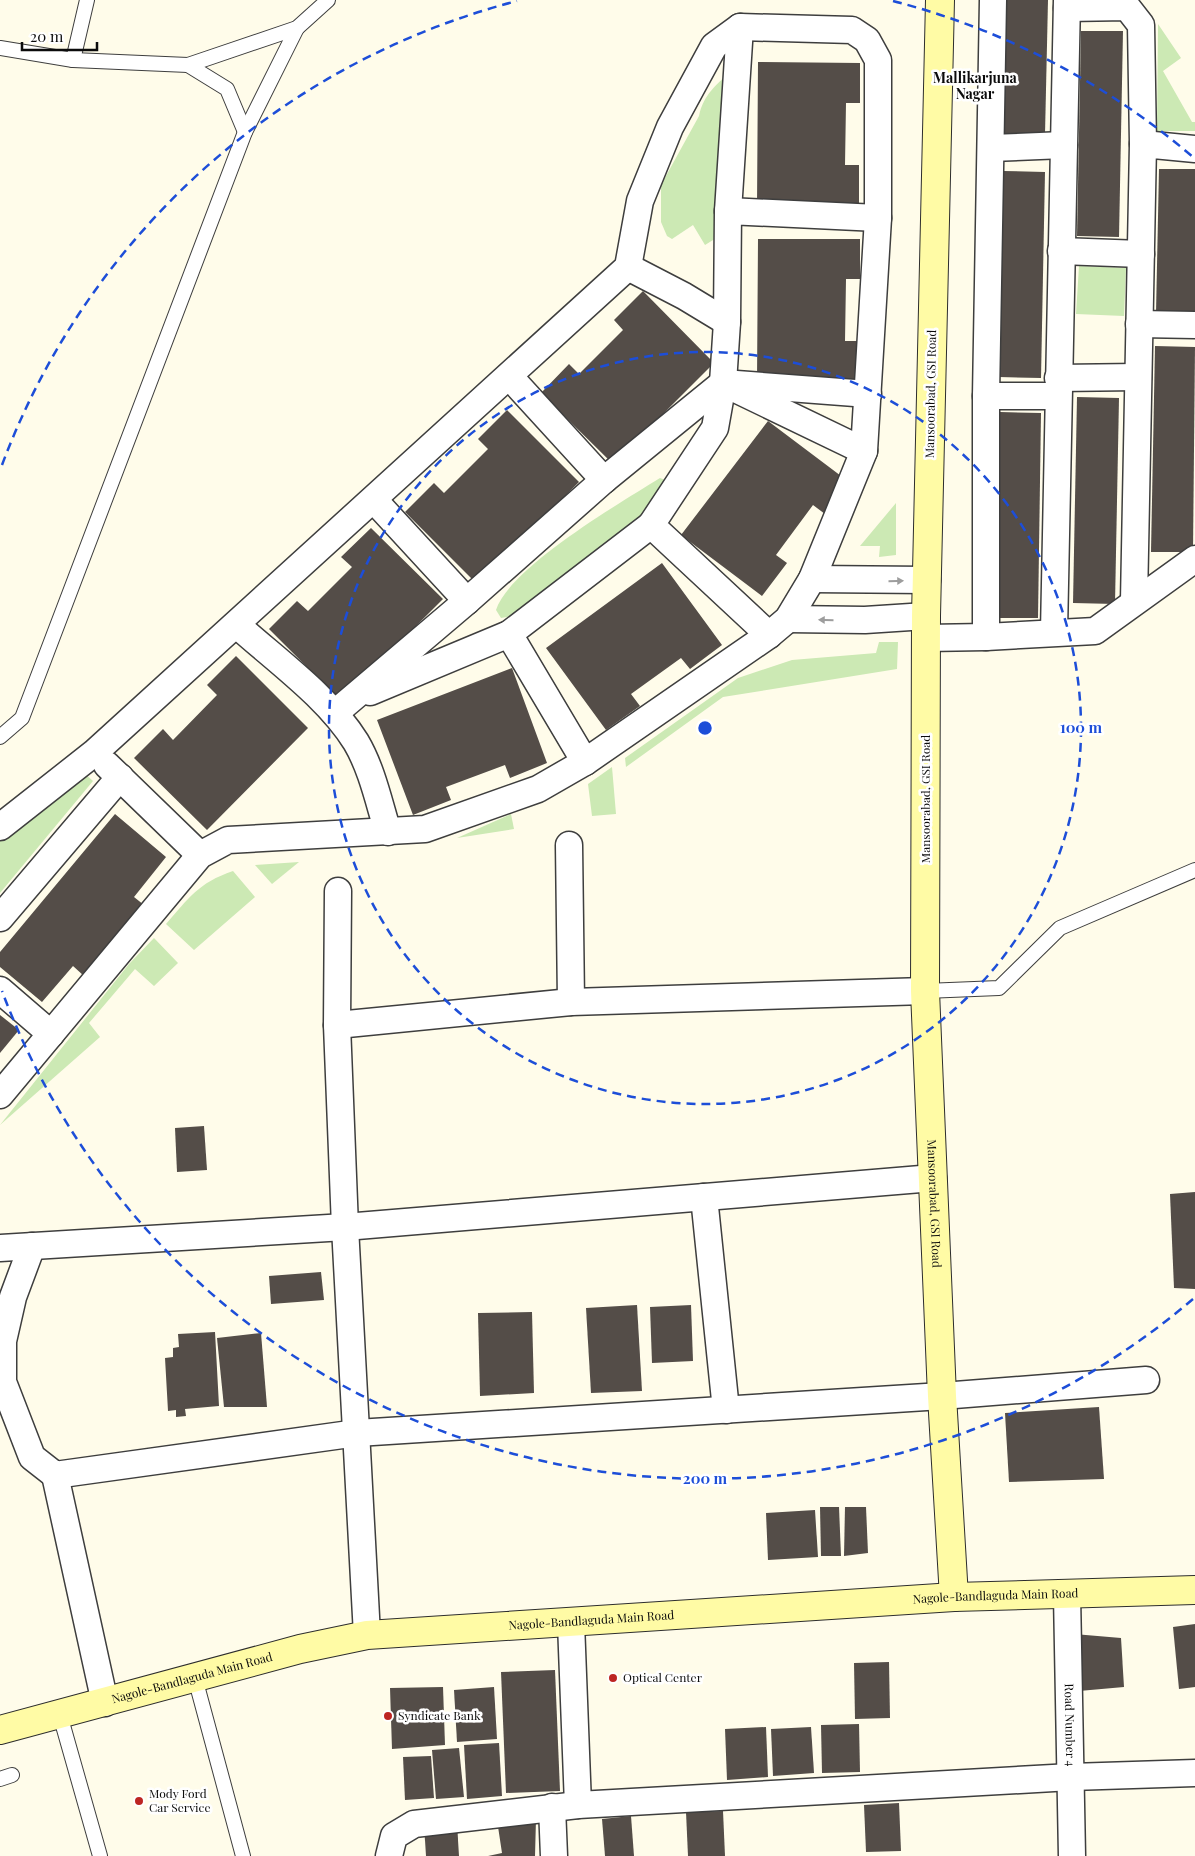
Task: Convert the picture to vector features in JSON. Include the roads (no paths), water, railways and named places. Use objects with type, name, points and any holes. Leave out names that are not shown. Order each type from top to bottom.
[{"type":"street","name":"Mansoorabad, GSI Road","points":[[940,0],[926,627],[925,991],[942,1396],[954,1597]]},
{"type":"street","points":[[986,637],[986,396],[993,0]]},
{"type":"street","points":[[1054,632],[1067,4],[1127,7],[1141,25],[1143,144],[1134,601]]},
{"type":"street","points":[[340,708],[509,634],[651,525],[715,428],[723,383],[727,322],[728,210],[740,27]]},
{"type":"street","points":[[0,827],[94,753],[237,625],[628,267],[640,200],[670,127],[714,46],[740,27],[852,30],[867,40],[878,60],[878,218],[864,451],[812,579],[778,627],[585,762],[538,789],[424,829],[228,840],[200,855],[0,1095]]},
{"type":"street","points":[[1143,144],[1195,150]]},
{"type":"street","points":[[990,148],[1064,145]]},
{"type":"street","points":[[728,210],[878,218]]},
{"type":"street","points":[[1061,251],[1141,254]]},
{"type":"street","points":[[628,267],[684,296],[727,322]]},
{"type":"street","points":[[1139,324],[1195,325]]},
{"type":"street","points":[[509,376],[604,480]]},
{"type":"street","points":[[986,396],[1138,377]]},
{"type":"street","points":[[340,708],[467,602],[604,480],[723,383],[868,394]]},
{"type":"street","points":[[723,383],[864,451]]},
{"type":"street","points":[[374,500],[467,602]]},
{"type":"street","points":[[651,525],[778,627],[865,620],[926,627],[986,637],[1095,631],[1134,601],[1195,559]]},
{"type":"street","points":[[812,579],[927,580]]},
{"type":"street","points":[[237,625],[340,708],[375,788],[388,832]]},
{"type":"street","points":[[509,634],[585,762]]},
{"type":"street","points":[[94,753],[200,855]]},
{"type":"street","points":[[0,918],[120,777]]},
{"type":"street","points":[[569,845],[571,1002]]},
{"type":"street","points":[[338,891],[337,1026],[345,1226],[367,1635]]},
{"type":"street","points":[[0,990],[51,1034]]},
{"type":"street","points":[[337,1026],[571,1002],[925,991]]},
{"type":"street","points":[[0,1248],[345,1226],[933,1178]]},
{"type":"street","points":[[704,1197],[726,1410]]},
{"type":"street","points":[[32,1246],[13,1297],[3,1341],[2,1383],[32,1457],[55,1475],[105,1703]]},
{"type":"street","points":[[55,1475],[357,1433],[942,1396],[1146,1380]]},
{"type":"street","name":"Nagole-Bandlaguda Main Road","points":[[0,1730],[300,1649],[367,1635],[954,1597],[1195,1590]]},
{"type":"street","name":"Road Number 4","points":[[1067,1595],[1072,1856]]},
{"type":"street","points":[[571,1623],[578,1805]]},
{"type":"street","points":[[389,1856],[394,1836],[414,1824],[552,1807],[1071,1777],[1195,1773]]},
{"type":"street","points":[[552,1807],[554,1856]]},
{"type":"lane","points":[[72,60],[87,0]]},
{"type":"lane","points":[[0,737],[22,718],[245,132],[297,28],[328,0]]},
{"type":"lane","points":[[0,48],[72,60],[188,65],[297,28]]},
{"type":"lane","points":[[188,65],[227,89],[245,132]]},
{"type":"lane","points":[[925,991],[999,988],[1060,928],[1195,870]]},
{"type":"lane","points":[[195,1678],[243,1856]]},
{"type":"lane","points":[[60,1715],[100,1856]]},
{"type":"place","name":"Optical Center","points":[[613,1678]]},
{"type":"place","name":"Syndicate Bank","points":[[388,1716]]},
{"type":"place","name":"Mody Ford Car Service","points":[[139,1801]]},
{"type":"district","name":"Mallikarjuna Nagar","points":[[975,86]]}]
